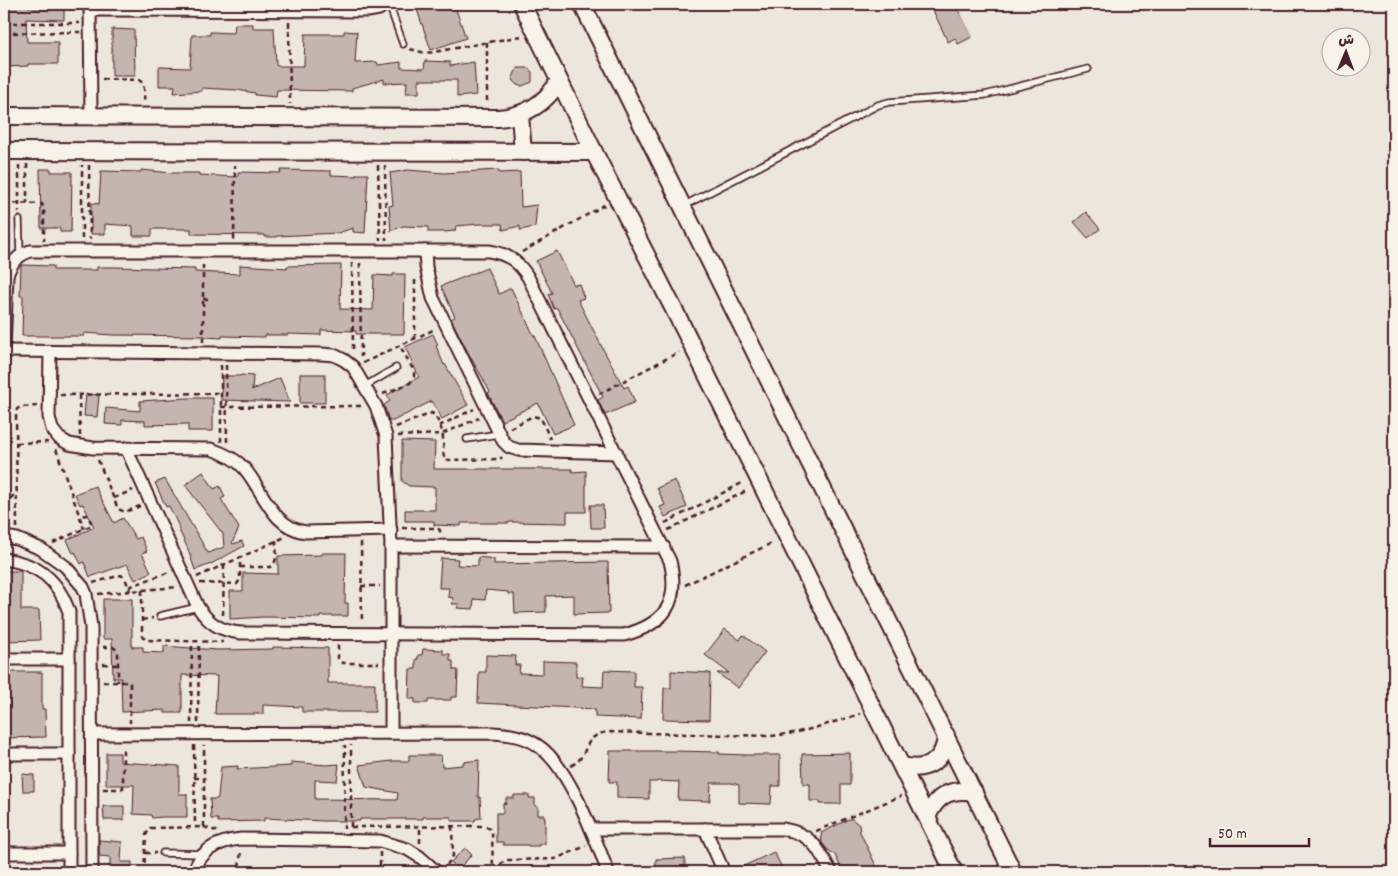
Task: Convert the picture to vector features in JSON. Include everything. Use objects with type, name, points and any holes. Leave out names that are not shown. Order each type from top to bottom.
[{"type":"street","points":[[91,116],[90,7],[368,11],[379,9],[385,4]]},
{"type":"street","points":[[522,4],[954,872]]},
{"type":"street","points":[[582,4],[1013,872]]},
{"type":"street","points":[[4,116],[509,117],[539,105],[547,98],[559,81]]},
{"type":"street","points":[[520,114],[523,152]]},
{"type":"street","points":[[17,151],[594,152]]},
{"type":"street","points":[[126,448],[198,607],[205,618],[222,630],[241,633],[392,633],[624,635],[638,631],[657,620],[670,603],[674,590],[674,575],[670,560],[521,266],[512,257],[489,251],[30,251],[20,255],[11,264],[7,275],[4,351],[322,354],[339,357],[353,367],[376,406],[386,434],[392,546],[392,586],[392,633],[392,733]]},
{"type":"street","points":[[420,251],[426,267],[432,298],[498,434],[510,447],[518,450],[617,453]]},
{"type":"street","points":[[50,352],[48,417],[52,429],[59,438],[69,444],[93,448],[200,448],[224,454],[244,468],[279,520],[288,527],[298,531],[361,531],[391,528]]},
{"type":"street","points":[[4,537],[17,539],[42,549],[65,566],[84,591],[90,609],[92,872]]},
{"type":"street","points":[[392,546],[664,547]]},
{"type":"street","points":[[4,559],[31,566],[44,573],[60,590],[69,612],[69,872]]},
{"type":"street","points":[[4,659],[69,659]]},
{"type":"street","points":[[92,734],[508,734],[524,738],[538,745],[560,767],[591,829],[608,872]]},
{"type":"street","points":[[902,766],[918,768],[933,762],[943,750],[946,735]]},
{"type":"street","points":[[4,754],[69,754]]},
{"type":"street","points":[[927,818],[932,807],[940,798],[950,792],[962,790],[974,792]]},
{"type":"street","points":[[591,829],[794,831],[814,842],[830,872]]},
{"type":"street","points":[[705,829],[724,872]]},
{"type":"street","points":[[194,871],[204,854],[214,845],[227,840],[241,839],[380,841],[407,849],[440,870]]},
{"type":"street","points":[[4,853],[69,853]]},
{"type":"lane","points":[[389,4],[402,44]]},
{"type":"lane","points":[[683,206],[878,104],[985,96],[1088,69]]},
{"type":"lane","points":[[20,220],[20,255]]},
{"type":"lane","points":[[365,386],[396,368]]},
{"type":"lane","points":[[467,439],[498,434]]},
{"type":"lane","points":[[160,616],[198,607]]},
{"type":"lane","points":[[162,853],[204,854]]},
{"type":"path","points":[[288,11],[290,117]]},
{"type":"path","points":[[4,23],[90,27]]},
{"type":"path","points":[[4,33],[90,27]]},
{"type":"path","points":[[402,44],[417,52],[425,53],[536,33]]},
{"type":"path","points":[[487,42],[487,118]]},
{"type":"path","points":[[91,79],[142,81],[144,84],[144,116]]},
{"type":"path","points":[[17,151],[20,220]]},
{"type":"path","points":[[17,151],[27,181],[27,203]]},
{"type":"path","points":[[86,151],[90,200],[86,251]]},
{"type":"path","points":[[86,151],[82,200],[86,251]]},
{"type":"path","points":[[234,251],[235,151]]},
{"type":"path","points":[[381,151],[386,210],[383,251]]},
{"type":"path","points":[[381,151],[378,190],[383,251]]},
{"type":"path","points":[[19,181],[27,181]]},
{"type":"path","points":[[378,190],[385,189]]},
{"type":"path","points":[[512,257],[617,198]]},
{"type":"path","points":[[82,200],[90,200]]},
{"type":"path","points":[[4,203],[40,203],[44,206],[44,251]]},
{"type":"path","points":[[379,211],[386,210]]},
{"type":"path","points":[[203,353],[204,251]]},
{"type":"path","points":[[353,367],[352,299],[356,251]]},
{"type":"path","points":[[356,251],[360,300],[361,364],[445,324]]},
{"type":"path","points":[[415,339],[420,251]]},
{"type":"path","points":[[203,299],[212,299]]},
{"type":"path","points":[[352,299],[360,300]]},
{"type":"path","points":[[589,399],[692,345]]},
{"type":"path","points":[[223,353],[221,407],[224,454]]},
{"type":"path","points":[[223,353],[226,407],[224,454]]},
{"type":"path","points":[[17,539],[17,409],[79,395],[221,393]]},
{"type":"path","points":[[79,395],[81,447]]},
{"type":"path","points":[[221,407],[376,406]]},
{"type":"path","points":[[439,426],[486,409]]},
{"type":"path","points":[[386,434],[442,434],[486,409]]},
{"type":"path","points":[[386,434],[432,413],[442,434],[444,458],[449,461],[500,459],[510,447]]},
{"type":"path","points":[[498,434],[533,416],[537,416],[542,420],[556,452]]},
{"type":"path","points":[[17,443],[53,441],[84,529]]},
{"type":"path","points":[[93,448],[118,509],[122,512],[150,502]]},
{"type":"path","points":[[656,532],[759,480]]},
{"type":"path","points":[[656,532],[759,480]]},
{"type":"path","points":[[114,498],[143,485]]},
{"type":"path","points":[[4,505],[17,492]]},
{"type":"path","points":[[42,549],[91,526],[92,523],[87,514],[79,516]]},
{"type":"path","points":[[391,528],[437,528],[440,530],[440,546]]},
{"type":"path","points":[[188,584],[240,556],[298,531]]},
{"type":"path","points":[[361,531],[362,633]]},
{"type":"path","points":[[674,590],[787,536]]},
{"type":"path","points":[[240,567],[273,566],[276,560],[276,540]]},
{"type":"path","points":[[84,591],[142,590],[188,584],[239,583],[240,556]]},
{"type":"path","points":[[222,630],[224,564]]},
{"type":"path","points":[[130,589],[180,568]]},
{"type":"path","points":[[84,591],[118,575],[125,578],[130,589]]},
{"type":"path","points":[[362,586],[392,586]]},
{"type":"path","points":[[142,590],[144,638],[150,641],[231,642],[241,633]]},
{"type":"path","points":[[338,633],[338,658],[342,663],[392,663]]},
{"type":"path","points":[[192,642],[192,678],[197,734],[204,778],[204,827]]},
{"type":"path","points":[[195,826],[194,778],[199,642]]},
{"type":"path","points":[[91,646],[113,647],[117,649],[118,682]]},
{"type":"path","points":[[192,678],[199,679]]},
{"type":"path","points":[[92,682],[128,682],[131,686],[123,788],[92,789]]},
{"type":"path","points":[[560,767],[570,766],[579,761],[585,753],[590,739],[598,734],[607,732],[786,735],[874,710]]},
{"type":"path","points":[[347,840],[351,827],[351,778],[348,733]]},
{"type":"path","points":[[347,840],[344,778],[348,733]]},
{"type":"path","points":[[194,778],[204,778]]},
{"type":"path","points":[[344,778],[351,778]]},
{"type":"path","points":[[805,836],[914,791]]},
{"type":"path","points":[[344,801],[351,801]]},
{"type":"path","points":[[195,802],[204,802]]},
{"type":"path","points":[[440,870],[453,856],[452,826]]},
{"type":"path","points":[[351,827],[484,826],[492,832],[493,872]]},
{"type":"path","points":[[144,872],[146,835],[150,828],[204,827],[218,831],[227,840]]},
{"type":"path","points":[[194,871],[239,870],[241,865],[241,839]]},
{"type":"path","points":[[380,841],[380,872]]},
{"type":"path","points":[[493,872],[503,862],[508,860],[555,859],[596,842]]},
{"type":"building","points":[[4,4],[29,4],[29,7],[64,8],[64,20],[26,19],[27,42],[58,42],[58,64],[28,64],[28,66],[6,67]]},
{"type":"building","points":[[415,4],[454,4],[466,38],[431,50]]},
{"type":"building","points":[[930,4],[955,4],[972,37],[958,44],[955,38],[948,42]]},
{"type":"building","points":[[235,24],[253,24],[253,28],[274,28],[277,66],[304,66],[305,34],[344,34],[344,31],[357,32],[355,63],[377,62],[378,65],[401,62],[401,68],[424,69],[425,61],[450,62],[450,66],[474,62],[476,95],[457,97],[457,80],[419,80],[419,93],[406,93],[407,82],[384,83],[384,79],[352,88],[352,91],[277,90],[276,97],[255,95],[255,93],[237,90],[202,88],[202,91],[174,93],[175,86],[159,86],[159,67],[190,68],[192,35],[210,35],[210,32],[234,33]]},
{"type":"building","points":[[112,29],[134,30],[135,76],[112,76]]},
{"type":"building","points":[[517,68],[528,68],[532,72],[532,82],[522,86],[517,85],[512,80]]},
{"type":"building","points":[[40,169],[51,169],[51,172],[72,172],[71,232],[60,232],[60,228],[41,228]]},
{"type":"building","points":[[141,170],[238,177],[238,172],[281,173],[280,170],[331,171],[331,175],[356,176],[356,174],[368,174],[365,233],[353,232],[353,228],[338,233],[265,237],[265,235],[191,234],[191,229],[152,229],[152,236],[133,236],[133,226],[105,224],[105,234],[91,234],[91,203],[99,204],[101,171],[141,172]]},
{"type":"building","points":[[408,170],[444,173],[499,170],[499,173],[520,172],[521,207],[537,205],[535,227],[520,230],[520,226],[503,230],[502,224],[479,224],[456,226],[455,231],[428,232],[428,227],[403,226],[391,231],[389,206],[393,205],[390,173]]},
{"type":"building","points":[[1086,212],[1100,229],[1088,238],[1074,222]]},
{"type":"building","points":[[557,251],[574,285],[579,284],[584,298],[578,300],[624,388],[628,386],[635,402],[605,415],[598,400],[603,397],[557,308],[554,309],[548,294],[552,293],[536,261]]},
{"type":"building","points":[[21,265],[53,266],[53,270],[97,270],[97,267],[113,267],[195,269],[195,272],[240,274],[240,265],[287,268],[287,266],[341,265],[340,309],[373,310],[374,275],[393,276],[393,274],[405,274],[404,334],[356,334],[356,331],[321,330],[321,335],[222,336],[222,338],[84,333],[84,336],[22,336],[23,296],[20,296]]},
{"type":"building","points":[[487,268],[499,294],[511,288],[535,336],[574,425],[553,434],[538,403],[502,421],[488,393],[490,392],[451,319],[455,317],[441,286]]},
{"type":"building","points":[[433,334],[444,365],[468,405],[442,419],[432,401],[393,421],[389,421],[384,405],[390,401],[387,395],[419,377],[405,347]]},
{"type":"building","points":[[300,374],[325,374],[325,403],[300,403]]},
{"type":"building","points":[[222,376],[253,376],[252,390],[280,378],[290,402],[221,400]]},
{"type":"building","points":[[86,394],[99,395],[97,417],[84,416]]},
{"type":"building","points":[[213,398],[213,431],[188,431],[188,424],[145,425],[145,421],[122,420],[122,425],[105,424],[106,408],[140,411],[140,401]]},
{"type":"building","points":[[402,441],[435,442],[434,469],[572,469],[572,472],[586,471],[586,512],[567,512],[567,523],[461,523],[461,526],[434,525],[434,521],[405,521],[405,510],[435,510],[435,487],[409,486],[402,481]]},
{"type":"building","points":[[203,472],[214,489],[220,486],[225,497],[221,499],[239,528],[232,543],[242,541],[244,546],[211,564],[195,570],[179,527],[169,506],[166,507],[155,483],[165,479],[208,553],[224,547],[223,534],[185,485]]},
{"type":"building","points":[[675,480],[687,507],[665,517],[660,507],[665,505],[657,488]]},
{"type":"building","points":[[95,486],[114,523],[123,518],[136,539],[141,537],[147,551],[142,553],[151,572],[135,580],[127,564],[90,577],[84,562],[81,564],[75,552],[73,553],[67,540],[94,527],[83,504],[80,505],[75,494]]},
{"type":"building","points":[[590,505],[603,505],[604,528],[591,528]]},
{"type":"building","points":[[322,553],[346,553],[345,603],[348,603],[348,616],[230,619],[230,591],[243,591],[243,573],[278,574],[278,556],[322,555]]},
{"type":"building","points":[[478,557],[494,559],[494,564],[608,562],[609,613],[574,614],[574,595],[546,596],[546,612],[515,613],[514,594],[486,590],[485,600],[474,599],[473,609],[457,608],[459,604],[452,604],[453,598],[448,597],[449,588],[439,588],[441,558],[458,559],[457,565],[478,566]]},
{"type":"building","points":[[4,571],[21,571],[21,610],[39,610],[40,640],[4,641]]},
{"type":"building","points":[[103,599],[132,599],[132,647],[143,647],[143,652],[164,653],[164,646],[217,650],[273,649],[273,647],[328,648],[328,683],[375,683],[375,712],[302,712],[302,707],[263,705],[263,714],[215,714],[217,676],[182,675],[182,713],[165,713],[165,710],[122,712],[121,678],[113,678],[112,639],[103,639]]},
{"type":"building","points":[[725,629],[740,640],[743,635],[765,652],[738,688],[717,673],[729,673],[705,655]]},
{"type":"building","points":[[423,649],[443,650],[443,654],[450,654],[450,661],[453,661],[453,670],[458,670],[457,697],[451,697],[451,700],[428,700],[428,703],[415,703],[415,699],[409,699],[410,669],[416,669],[416,659],[418,659],[418,655],[422,655]]},
{"type":"building","points":[[486,655],[516,656],[515,665],[520,665],[519,673],[543,674],[543,661],[576,662],[576,677],[583,677],[582,686],[603,687],[604,670],[634,671],[634,687],[642,687],[641,719],[595,717],[595,709],[478,703],[479,672],[486,672]]},
{"type":"building","points":[[671,671],[710,673],[709,720],[663,719],[664,688],[671,688]]},
{"type":"building","points":[[4,672],[42,672],[42,709],[45,709],[46,737],[4,738]]},
{"type":"building","points":[[610,751],[719,752],[719,754],[780,755],[780,786],[772,786],[771,804],[739,803],[739,785],[732,783],[711,783],[710,801],[678,800],[679,782],[657,781],[649,782],[649,799],[617,798],[617,782],[609,782]]},
{"type":"building","points":[[106,753],[120,753],[120,762],[179,766],[179,794],[187,794],[187,817],[152,818],[151,815],[133,814],[134,785],[106,785]]},
{"type":"building","points":[[850,753],[850,785],[841,785],[841,804],[820,804],[820,801],[810,801],[810,784],[803,784],[802,754]]},
{"type":"building","points":[[409,755],[441,755],[442,767],[463,765],[463,762],[479,760],[478,797],[480,797],[481,818],[475,819],[475,821],[451,821],[451,817],[423,817],[423,819],[323,821],[264,818],[264,821],[218,822],[218,819],[211,819],[210,799],[217,799],[218,797],[221,767],[238,766],[237,769],[291,766],[291,762],[326,765],[339,764],[337,781],[315,780],[315,799],[397,800],[398,793],[366,787],[359,765],[409,761]]},
{"type":"building","points":[[22,774],[34,775],[34,791],[23,791]]},
{"type":"building","points":[[514,795],[529,795],[529,798],[535,798],[538,815],[544,815],[545,844],[539,844],[539,846],[503,845],[503,842],[496,842],[496,813],[503,813],[503,803],[506,804],[506,798],[514,798]]},
{"type":"building","points":[[103,806],[124,806],[124,820],[104,820]]},
{"type":"building","points":[[852,819],[859,825],[860,832],[879,872],[843,872],[835,855],[822,843],[821,833]]},
{"type":"building","points":[[99,840],[122,842],[121,862],[132,862],[132,872],[110,872],[110,857],[99,856]]},
{"type":"building","points":[[465,848],[472,855],[458,869],[451,862]]},
{"type":"building","points":[[774,852],[784,872],[731,872]]},
{"type":"building","points":[[685,858],[685,872],[656,872],[656,859]]}]
